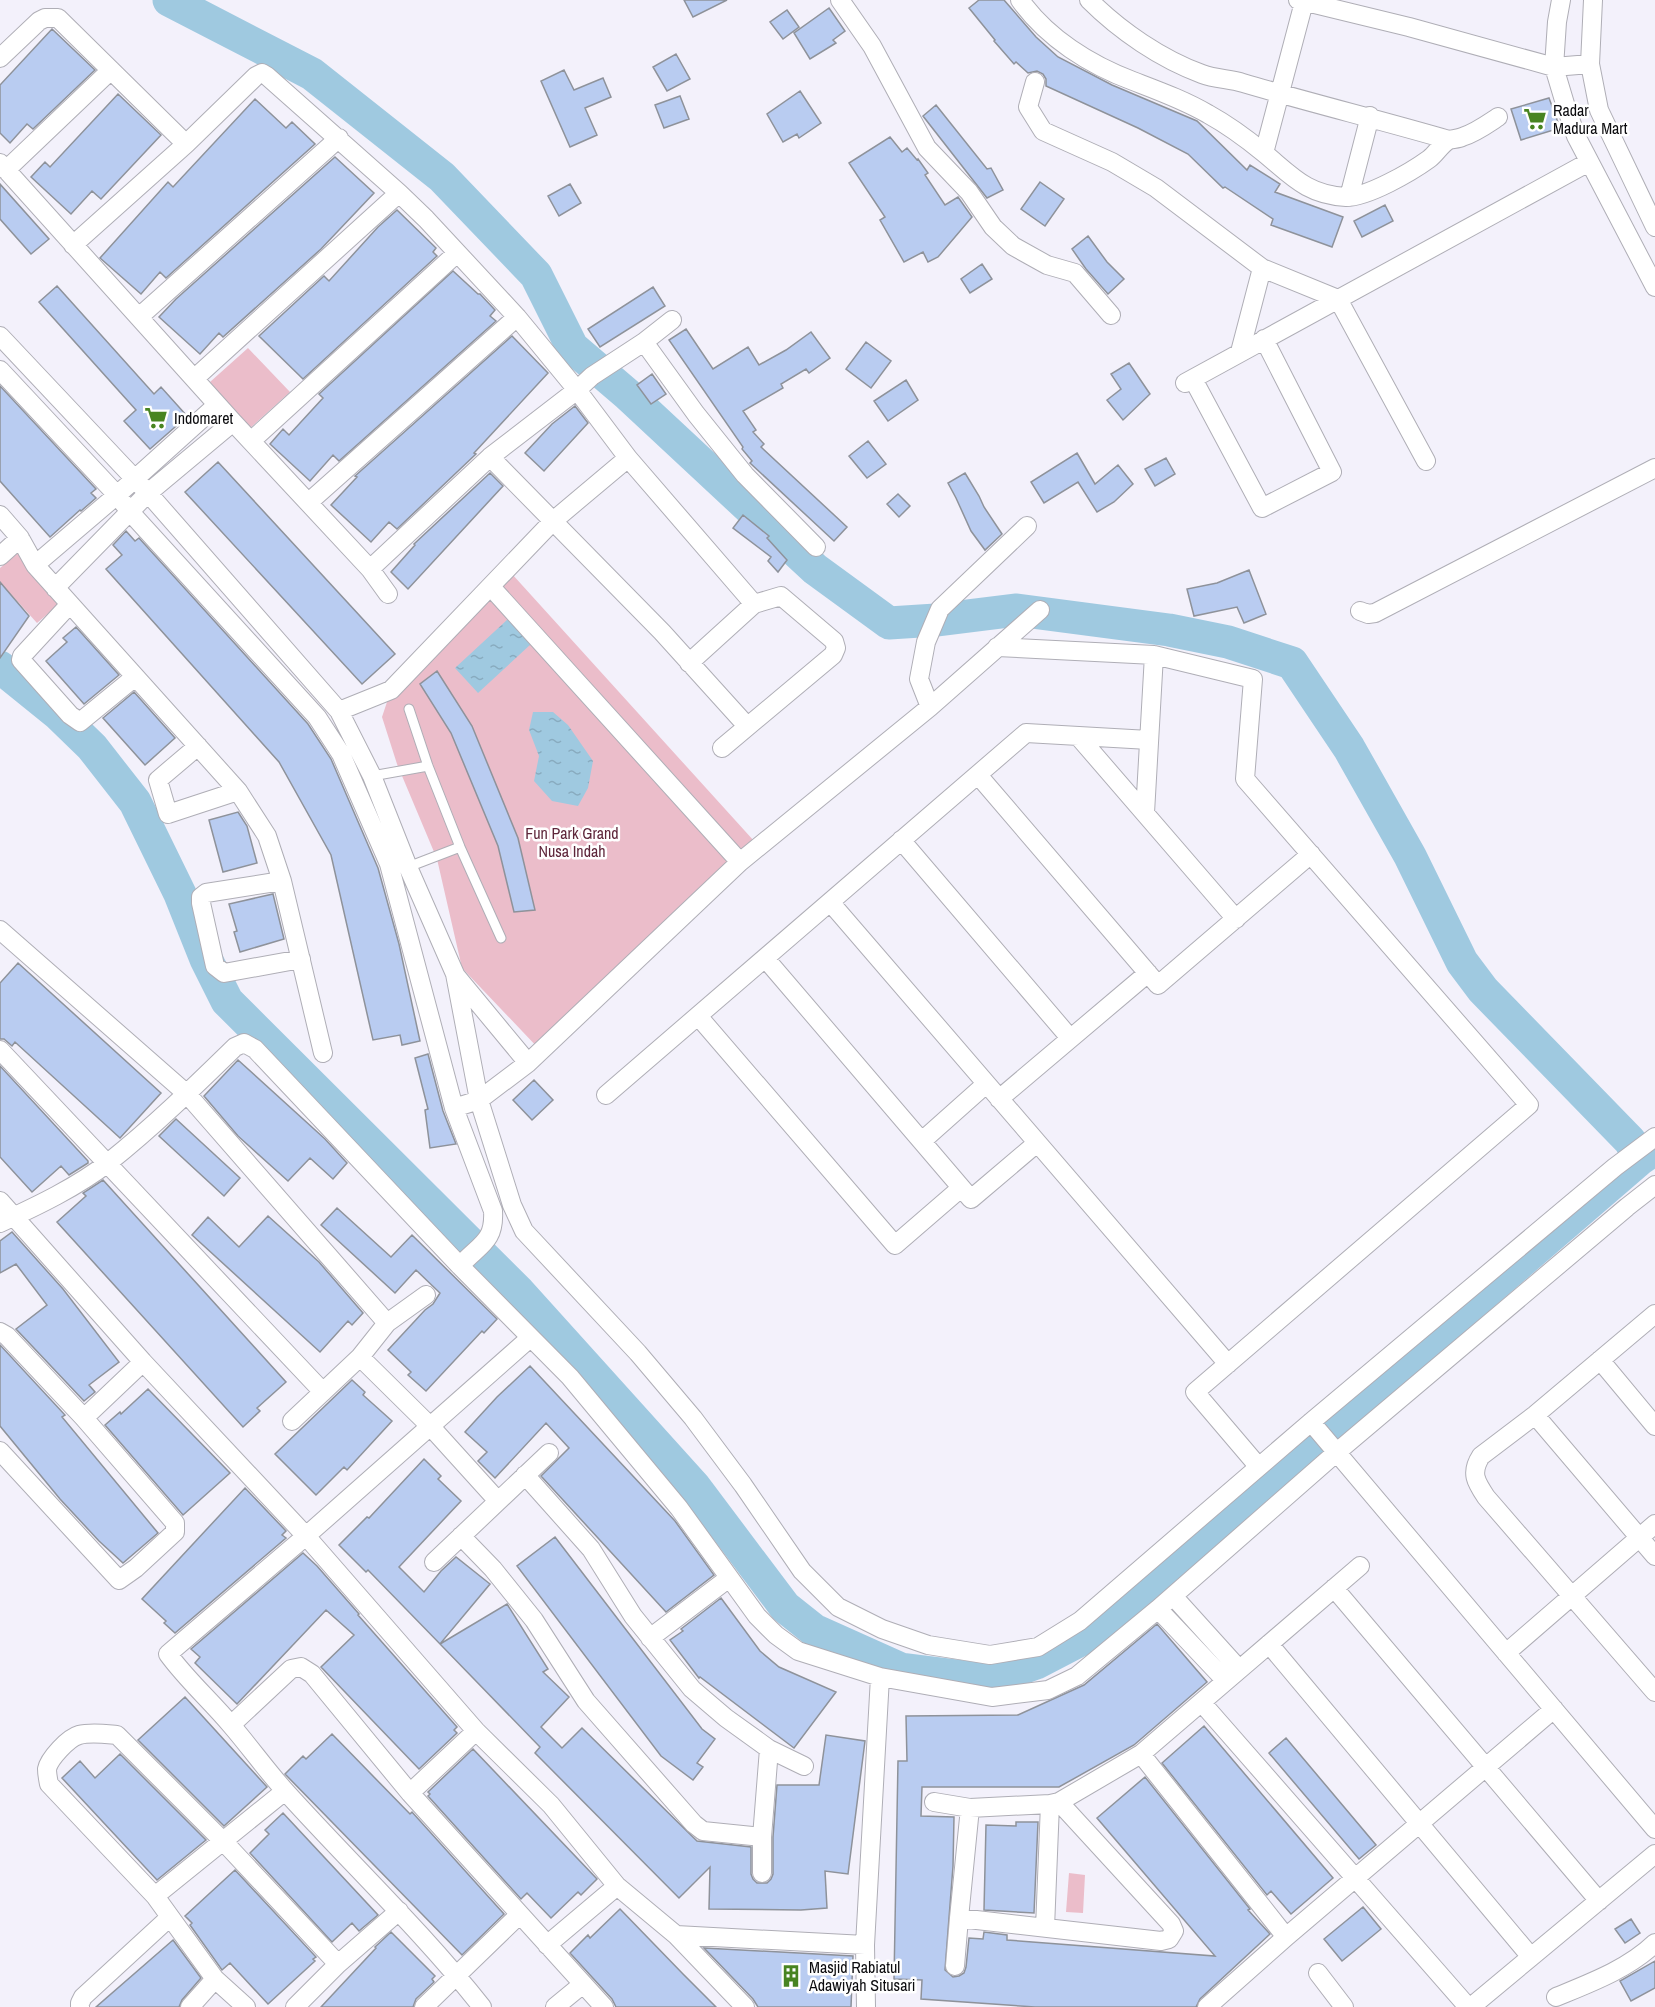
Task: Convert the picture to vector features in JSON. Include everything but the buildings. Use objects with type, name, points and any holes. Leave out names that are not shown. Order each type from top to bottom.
[{"type":"street","points":[[840,0],[872,46],[927,148],[969,192],[993,227],[1013,246],[1047,265],[1075,273],[1111,315]]},
{"type":"street","points":[[1020,0],[1031,16],[1058,40],[1086,59],[1131,81],[1165,92],[1208,114],[1264,153],[1297,182],[1325,194],[1349,197],[1378,188],[1430,158],[1449,140],[1473,133],[1498,117]]},
{"type":"street","points":[[1089,0],[1105,16],[1134,38],[1203,75],[1370,116],[1449,140]]},
{"type":"street","points":[[1561,0],[1554,67],[1576,136],[1655,287]]},
{"type":"street","points":[[1593,0],[1590,64],[1599,110],[1655,227]]},
{"type":"street","points":[[1264,153],[1301,1],[1409,27],[1554,67],[1590,64]]},
{"type":"street","points":[[0,58],[39,21],[53,17],[65,22],[186,144]]},
{"type":"street","points":[[111,70],[3,167],[217,405],[309,502],[369,569],[388,594]]},
{"type":"street","points":[[73,245],[186,144],[256,76],[262,73],[339,138],[399,193],[517,317],[577,390],[628,458],[754,604]]},
{"type":"street","points":[[1035,82],[1028,107],[1043,132],[1112,162],[1156,188],[1262,268],[1338,299],[1426,461]]},
{"type":"street","points":[[1349,197],[1370,116]]},
{"type":"street","points":[[139,317],[339,138]]},
{"type":"street","points":[[1264,339],[1332,472],[1262,508],[1189,381],[1240,352],[1589,162]]},
{"type":"street","points":[[195,378],[399,193]]},
{"type":"street","points":[[251,441],[457,253]]},
{"type":"street","points":[[1240,352],[1262,268]]},
{"type":"street","points":[[309,502],[517,317]]},
{"type":"street","points":[[369,569],[490,457],[592,376],[644,342],[672,320]]},
{"type":"street","points":[[0,336],[148,493],[339,711],[372,776],[408,867],[455,974],[479,1100],[512,1205],[524,1231],[638,1353],[693,1418],[743,1485],[802,1571],[838,1607],[882,1629],[928,1645],[990,1655],[1038,1647],[1080,1621],[1258,1467],[1313,1425],[1615,1167],[1653,1139]]},
{"type":"street","points":[[644,342],[696,414],[745,475],[816,547]]},
{"type":"street","points":[[0,370],[117,495],[317,717],[341,754],[389,864],[454,1108],[493,1210],[494,1224],[490,1237],[462,1263]]},
{"type":"street","points":[[35,565],[217,405]]},
{"type":"street","points":[[55,588],[131,513],[148,493],[233,422]]},
{"type":"street","points":[[490,457],[653,623],[747,726]]},
{"type":"street","points":[[339,711],[391,690],[554,520],[628,458]]},
{"type":"street","points":[[1360,611],[1368,614],[1375,613],[1655,468]]},
{"type":"street","points":[[0,515],[20,538],[35,565],[238,791],[267,836],[282,881],[323,1053]]},
{"type":"street","points":[[930,707],[919,679],[926,642],[940,609],[1027,526]]},
{"type":"street","points":[[0,556],[20,538]]},
{"type":"street","points":[[491,587],[740,862]]},
{"type":"street","points":[[689,663],[754,604],[781,596],[834,641],[836,648],[833,655],[722,748]]},
{"type":"street","points":[[70,604],[22,656],[21,660],[70,716],[80,722],[135,677]]},
{"type":"street","points":[[454,1108],[479,1100],[528,1063],[740,862],[930,707],[1040,610]]},
{"type":"street","points":[[997,647],[1154,655],[1253,679],[1245,779],[1529,1105],[1195,1392],[1258,1467]]},
{"type":"street","points":[[1145,813],[1154,655]]},
{"type":"street","points":[[606,1095],[1026,733],[1149,740]]},
{"type":"street","points":[[1078,736],[1236,919]]},
{"type":"street","points":[[198,746],[158,780],[168,814],[238,791]]},
{"type":"street","points":[[978,775],[1158,985],[1311,854]]},
{"type":"street","points":[[901,840],[1070,1038]]},
{"type":"street","points":[[282,881],[206,893],[201,897],[215,966],[225,973],[301,959]]},
{"type":"street","points":[[830,902],[1228,1364]]},
{"type":"street","points":[[0,930],[187,1094],[387,1323]]},
{"type":"street","points":[[765,958],[971,1199],[1037,1143]]},
{"type":"street","points":[[999,1099],[1148,972]]},
{"type":"street","points":[[455,974],[528,1063]]},
{"type":"street","points":[[698,1016],[895,1245],[961,1188]]},
{"type":"street","points":[[7,1219],[71,1186],[108,1163],[187,1094],[234,1047],[244,1043],[255,1049],[462,1263],[530,1338],[570,1377],[679,1508],[757,1616],[776,1635],[798,1651],[880,1677],[992,1697],[1048,1690],[1077,1676],[1173,1596],[1335,1449],[1655,1185]]},
{"type":"street","points":[[0,1050],[323,1392]]},
{"type":"street","points":[[922,1141],[986,1084]]},
{"type":"street","points":[[0,1201],[7,1219],[306,1536],[476,1731],[551,1805],[617,1886],[676,1935],[745,2007]]},
{"type":"street","points":[[493,1210],[512,1205]]},
{"type":"street","points":[[292,1421],[360,1358],[387,1323],[426,1295]]},
{"type":"street","points":[[1655,1314],[1535,1415],[1481,1456],[1475,1465],[1476,1482],[1655,1692]]},
{"type":"street","points":[[0,1332],[7,1336],[84,1418],[175,1523],[175,1532],[136,1568],[119,1580],[0,1450]]},
{"type":"street","points":[[482,2007],[399,1911],[285,1791],[231,1725],[184,1676],[168,1654],[431,1427],[530,1338]]},
{"type":"street","points":[[360,1358],[431,1427],[498,1501]]},
{"type":"street","points":[[1600,1360],[1655,1426]]},
{"type":"street","points":[[84,1418],[143,1362]]},
{"type":"street","points":[[1535,1415],[1655,1556]]},
{"type":"street","points":[[1313,1425],[1655,1829]]},
{"type":"street","points":[[434,1562],[549,1453]]},
{"type":"street","points":[[525,1475],[591,1549],[633,1616],[692,1689],[726,1718],[769,1749],[804,1766]]},
{"type":"street","points":[[1506,1653],[1655,1524]]},
{"type":"street","points":[[461,1536],[493,1569],[534,1620],[586,1701],[694,1824],[703,1831],[762,1837]]},
{"type":"street","points":[[934,1802],[970,1808],[1055,1803],[1140,1754],[1360,1566]]},
{"type":"street","points":[[650,1638],[729,1578]]},
{"type":"street","points":[[1334,1588],[1599,1901]]},
{"type":"street","points":[[1173,1596],[1233,1675]]},
{"type":"street","points":[[1158,1609],[1233,1675]]},
{"type":"street","points":[[1269,1644],[1531,1957]]},
{"type":"street","points":[[231,1725],[291,1669],[301,1667],[312,1674],[410,1793],[519,1916],[604,2007]]},
{"type":"street","points":[[869,2007],[865,1945],[880,1677]]},
{"type":"street","points":[[1202,1703],[1470,2007],[1655,1854]]},
{"type":"street","points":[[1207,2007],[1554,1709]]},
{"type":"street","points":[[410,1793],[476,1731]]},
{"type":"street","points":[[246,2007],[215,1979],[155,1896],[49,1784],[47,1772],[49,1764],[65,1743],[77,1736],[96,1733],[117,1735],[223,1841],[338,1964]]},
{"type":"street","points":[[762,1873],[762,1837],[769,1749]]},
{"type":"street","points":[[1140,1754],[1286,1937]]},
{"type":"street","points":[[155,1896],[285,1791]]},
{"type":"street","points":[[1045,1928],[1055,1803]]},
{"type":"street","points":[[959,1918],[1161,1941],[1169,1939],[1174,1931],[1171,1924],[1055,1803]]},
{"type":"street","points":[[955,1966],[970,1808]]},
{"type":"street","points":[[547,1945],[617,1886]]},
{"type":"street","points":[[295,2007],[338,1964],[399,1911]]},
{"type":"street","points":[[424,2007],[519,1916]]},
{"type":"street","points":[[80,2007],[83,1997],[170,1917]]},
{"type":"street","points":[[676,1935],[865,1945]]},
{"type":"street","points":[[1556,1997],[1593,1982],[1626,1964],[1655,1943]]},
{"type":"street","points":[[1318,1973],[1342,2006]]},
{"type":"street","points":[[190,2007],[215,1979]]},
{"type":"street","points":[[555,2007],[583,1984]]},
{"type":"lane","points":[[409,710],[460,847],[501,938]]},
{"type":"lane","points":[[372,776],[428,766]]},
{"type":"lane","points":[[408,867],[460,847]]},
{"type":"green space","points":[[248,348],[290,392],[249,429],[210,382]]},
{"type":"green space","points":[[19,552],[63,601],[37,623],[0,582],[0,568]]},
{"type":"green space","name":"Fun Park Grand Nusa Indah","points":[[512,574],[764,852],[540,1050],[462,968],[437,859],[397,764],[382,717],[391,690]]},
{"type":"green space","points":[[1069,1873],[1085,1875],[1083,1913],[1066,1912]]},
{"type":"water","points":[[508,619],[531,644],[478,693],[455,668]]},
{"type":"water","points":[[533,712],[553,712],[568,725],[593,761],[588,788],[578,806],[552,801],[534,781],[539,756],[529,730]]},
{"type":"waterway","points":[[169,0],[312,74],[442,177],[536,275],[572,347],[627,394],[815,569],[889,623],[1017,610],[1169,630],[1228,642],[1292,663],[1349,748],[1410,856],[1462,962],[1483,990],[1630,1141],[1640,1159]]},
{"type":"waterway","points":[[0,667],[58,714],[92,747],[135,802],[180,894],[206,959],[227,1001],[519,1292],[694,1486],[785,1607],[814,1630],[901,1669],[989,1680],[1036,1663],[1086,1637],[1640,1159],[1655,1149]]},
{"type":"place","name":"Radar Madura Mart","points":[[1535,119]]},
{"type":"place","name":"Indomaret","points":[[156,418]]},
{"type":"place","name":"Masjid Rabiatul Adawiyah Situsari","points":[[791,1976]]}]
